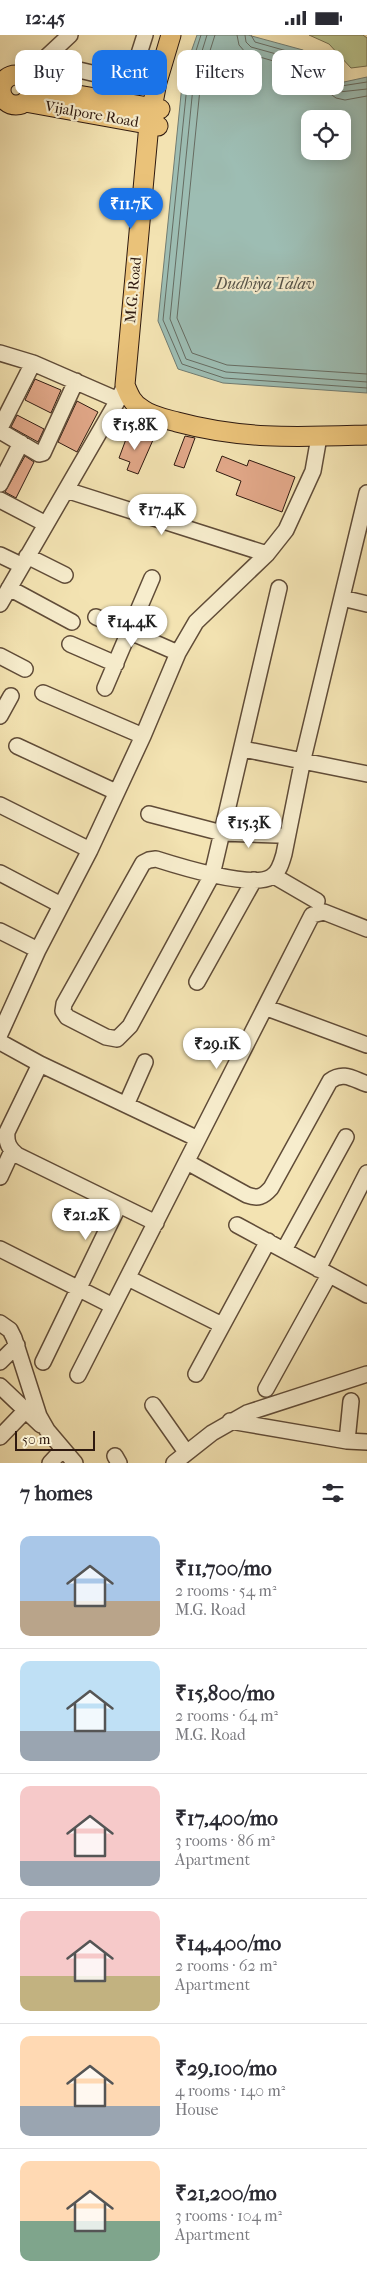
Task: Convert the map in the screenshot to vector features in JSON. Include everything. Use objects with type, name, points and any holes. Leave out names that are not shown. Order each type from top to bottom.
[{"type":"main road","name":"M.G. Road","points":[[121,393],[154,117],[170,35]]},
{"type":"main road","points":[[153,414],[139,398],[134,386],[133,371],[154,117],[181,35]]},
{"type":"main road","name":"Vijalpore Road","points":[[15,79],[10,75],[2,94],[15,105],[22,95]]},
{"type":"main road","name":"Vijalpore Road","points":[[54,95],[154,117]]},
{"type":"main road","points":[[121,393],[142,410],[233,435],[319,437],[367,435]]},
{"type":"street","points":[[58,50],[70,35]]},
{"type":"street","points":[[82,71],[130,82],[144,35]]},
{"type":"street","points":[[0,353],[33,363],[76,381],[121,393],[0,604]]},
{"type":"street","points":[[33,363],[0,429],[39,454],[43,453],[76,381]]},
{"type":"street","points":[[0,1034],[6,1004],[38,950],[90,850],[143,736],[178,653],[196,622],[267,554],[286,530],[313,471],[319,437]]},
{"type":"street","points":[[0,484],[21,443]]},
{"type":"street","points":[[66,490],[267,554]]},
{"type":"street","points":[[279,588],[243,749],[212,875],[123,1034],[117,1039],[106,1037],[67,1017],[63,1011],[66,997],[143,863],[156,859],[212,875],[254,880],[265,880],[274,876],[284,854],[302,759],[367,493]]},
{"type":"street","points":[[0,500],[46,524]]},
{"type":"street","points":[[0,555],[65,575]]},
{"type":"street","points":[[105,688],[152,578]]},
{"type":"street","points":[[9,588],[72,622]]},
{"type":"street","points":[[342,598],[367,604]]},
{"type":"street","points":[[96,617],[178,653]]},
{"type":"street","points":[[70,644],[116,664]]},
{"type":"street","points":[[0,656],[25,669]]},
{"type":"street","points":[[43,693],[143,736]]},
{"type":"street","points":[[0,716],[12,696]]},
{"type":"street","points":[[17,746],[116,792]]},
{"type":"street","points":[[243,749],[302,759],[367,774]]},
{"type":"street","points":[[0,805],[90,850]]},
{"type":"street","points":[[149,814],[222,833],[277,835]]},
{"type":"street","points":[[0,873],[61,905]]},
{"type":"street","points":[[274,876],[317,901]]},
{"type":"street","points":[[197,982],[254,880]]},
{"type":"street","points":[[78,1375],[312,915],[324,913],[367,929]]},
{"type":"street","points":[[0,931],[38,950]]},
{"type":"street","points":[[266,1008],[367,1045]]},
{"type":"street","points":[[0,1042],[40,1064],[198,1139]]},
{"type":"street","points":[[126,1105],[145,1062]]},
{"type":"street","points":[[40,1064],[7,1132],[6,1140],[12,1151],[156,1223]]},
{"type":"street","points":[[187,1161],[247,1195],[256,1198],[264,1196],[271,1188],[330,1081],[337,1076],[346,1076],[367,1084]]},
{"type":"street","points":[[284,1250],[346,1137]]},
{"type":"street","points":[[0,1177],[12,1151]]},
{"type":"street","points":[[266,1389],[324,1272],[367,1173]]},
{"type":"street","points":[[43,1361],[119,1205]]},
{"type":"street","points":[[237,1225],[367,1295]]},
{"type":"street","points":[[196,1373],[268,1241]]},
{"type":"street","points":[[0,1249],[113,1306]]},
{"type":"street","points":[[128,1278],[222,1325]]},
{"type":"street","points":[[0,1323],[10,1330],[17,1345],[39,1416],[47,1430]]},
{"type":"street","points":[[0,1362],[17,1345]]},
{"type":"street","points":[[174,1463],[186,1452],[230,1421],[247,1413],[367,1373]]},
{"type":"street","points":[[0,1386],[47,1430],[75,1463]]},
{"type":"street","points":[[347,1441],[351,1401]]},
{"type":"street","points":[[153,1405],[186,1452]]},
{"type":"street","points":[[0,1437],[26,1410]]},
{"type":"street","points":[[230,1421],[347,1441],[367,1442]]},
{"type":"street","points":[[50,1463],[63,1449]]},
{"type":"green space","points":[[309,35],[363,35],[367,38],[367,66],[351,68],[344,60],[344,50],[334,50],[329,44]]},
{"type":"water","name":"Dudhiya Talav","points":[[197,35],[248,35],[303,50],[272,50],[272,95],[344,95],[344,82],[367,77],[367,393],[223,383],[178,369],[158,321],[181,95],[262,95],[262,50],[192,50]]},
{"type":"building","points":[[35,379],[61,390],[51,413],[25,400]]},
{"type":"building","points":[[77,401],[98,412],[77,452],[58,442]]},
{"type":"building","points":[[17,415],[44,429],[38,442],[11,427]]},
{"type":"building","points":[[129,431],[153,440],[138,474],[127,470],[130,462],[119,458]]},
{"type":"building","points":[[185,436],[195,438],[184,468],[174,465]]},
{"type":"building","points":[[25,456],[34,462],[16,498],[5,492]]},
{"type":"building","points":[[222,456],[247,466],[249,460],[295,477],[282,512],[236,495],[241,481],[216,471]]}]
